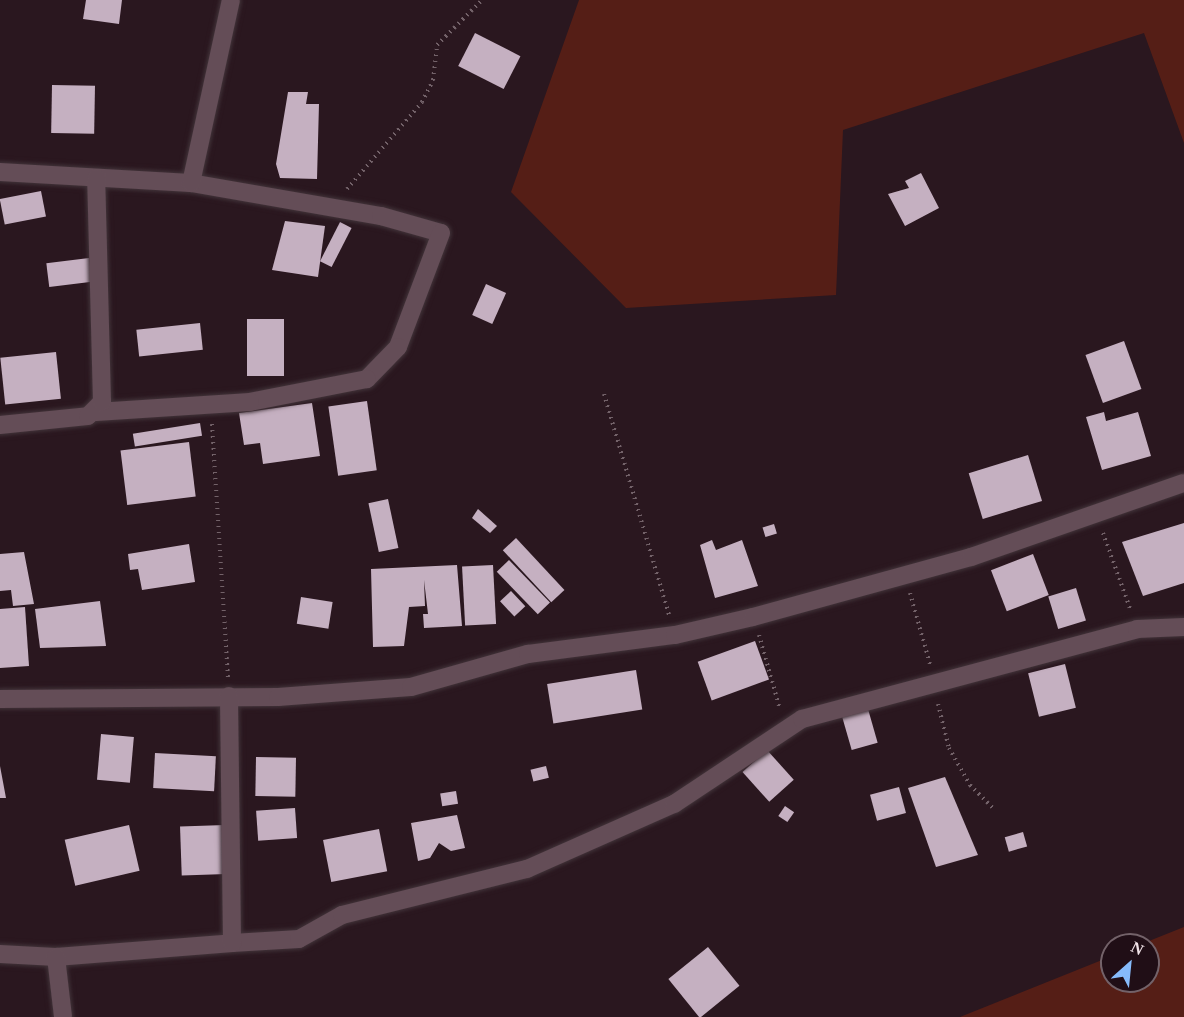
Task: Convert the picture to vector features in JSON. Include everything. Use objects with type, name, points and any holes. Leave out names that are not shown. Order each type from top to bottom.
[{"type":"street","points":[[191,183],[231,0]]},
{"type":"street","points":[[0,172],[191,183],[336,208],[441,233],[399,347],[367,379],[210,406],[96,412],[0,425]]},
{"type":"street","points":[[96,178],[105,382],[96,412]]},
{"type":"street","points":[[0,699],[368,693],[436,682],[528,654],[675,635],[753,617],[971,557],[1184,483]]},
{"type":"street","points":[[0,954],[56,957],[299,939],[342,915],[527,869],[674,804],[786,726],[1137,629],[1184,627]]},
{"type":"street","points":[[229,696],[232,943]]},
{"type":"street","points":[[56,957],[63,1017]]},
{"type":"path","points":[[336,208],[357,174],[422,102],[433,80],[437,45],[482,0]]},
{"type":"path","points":[[604,394],[675,635]]},
{"type":"path","points":[[210,406],[221,509],[229,696]]},
{"type":"path","points":[[1096,514],[1137,629]]},
{"type":"path","points":[[753,617],[786,726]]},
{"type":"shaded area","points":[[579,0],[1184,0],[1184,143],[1144,33],[843,130],[836,295],[626,308],[511,192]]},
{"type":"shaded area","points":[[1184,927],[1184,1017],[960,1017],[1100,961],[1100,993],[1160,993],[1160,937]]},
{"type":"building","points":[[86,0],[122,0],[119,24],[83,19]]},
{"type":"building","points":[[475,33],[520,56],[504,89],[458,66]]},
{"type":"building","points":[[52,85],[95,86],[94,134],[51,133]]},
{"type":"building","points":[[288,92],[308,92],[306,104],[319,104],[317,179],[280,178],[276,164]]},
{"type":"building","points":[[921,173],[939,208],[905,226],[888,194],[909,188],[905,181]]},
{"type":"building","points":[[41,191],[46,217],[5,225],[0,199]]},
{"type":"building","points":[[285,221],[325,226],[318,277],[272,270]]},
{"type":"building","points":[[340,222],[352,228],[332,267],[320,261]]},
{"type":"building","points":[[89,258],[92,282],[49,287],[46,263]]},
{"type":"building","points":[[486,284],[506,293],[492,324],[472,315]]},
{"type":"building","points":[[247,319],[284,319],[284,376],[247,376]]},
{"type":"building","points":[[200,323],[203,350],[139,357],[136,330]]},
{"type":"building","points":[[1124,341],[1141,389],[1103,403],[1085,355]]},
{"type":"building","points":[[56,352],[61,399],[5,405],[0,358]]},
{"type":"building","points":[[367,401],[377,470],[338,476],[328,406]]},
{"type":"building","points":[[312,403],[320,456],[263,464],[260,443],[244,445],[239,413]]},
{"type":"building","points":[[1104,412],[1106,421],[1138,412],[1151,456],[1102,470],[1086,417]]},
{"type":"building","points":[[200,423],[202,436],[135,446],[133,434]]},
{"type":"building","points":[[189,442],[196,497],[127,505],[121,450]]},
{"type":"building","points":[[1028,455],[1042,501],[983,519],[969,473]]},
{"type":"building","points":[[388,499],[398,548],[379,552],[368,503]]},
{"type":"building","points":[[478,509],[497,526],[490,533],[472,518]]},
{"type":"building","points":[[1184,523],[1184,583],[1143,596],[1122,542]]},
{"type":"building","points":[[774,524],[777,534],[765,537],[763,528]]},
{"type":"building","points":[[516,538],[564,590],[551,602],[503,550]]},
{"type":"building","points":[[712,540],[716,550],[742,540],[758,586],[715,598],[700,545]]},
{"type":"building","points":[[189,544],[195,582],[142,590],[138,569],[130,570],[128,554]]},
{"type":"building","points":[[24,552],[34,604],[13,606],[11,590],[0,591],[0,554]]},
{"type":"building","points":[[1033,554],[1049,595],[1007,611],[991,570]]},
{"type":"building","points":[[509,560],[550,602],[538,614],[497,572]]},
{"type":"building","points":[[457,565],[462,626],[424,628],[423,614],[428,614],[424,580],[425,606],[409,607],[404,646],[373,647],[371,569]]},
{"type":"building","points":[[493,565],[496,624],[465,626],[462,567]]},
{"type":"building","points":[[1076,588],[1086,621],[1058,629],[1048,596]]},
{"type":"building","points":[[511,591],[525,606],[514,617],[500,601]]},
{"type":"building","points":[[301,597],[333,602],[328,629],[297,624]]},
{"type":"building","points":[[100,601],[106,646],[40,648],[35,609]]},
{"type":"building","points":[[25,607],[29,666],[0,668],[0,609]]},
{"type":"building","points":[[755,641],[769,680],[712,700],[698,662]]},
{"type":"building","points":[[1065,664],[1076,708],[1039,717],[1028,673]]},
{"type":"building","points":[[636,670],[642,710],[553,724],[547,684]]},
{"type":"building","points":[[868,709],[878,743],[852,750],[842,716]]},
{"type":"building","points":[[101,734],[134,737],[130,783],[97,780]]},
{"type":"building","points":[[767,750],[794,780],[769,802],[742,772]]},
{"type":"building","points":[[155,753],[216,756],[214,791],[153,788]]},
{"type":"building","points":[[256,757],[296,758],[295,797],[255,796]]},
{"type":"building","points":[[0,766],[6,798],[0,798]]},
{"type":"building","points":[[546,766],[549,778],[533,782],[530,770]]},
{"type":"building","points":[[945,777],[978,855],[936,867],[908,788]]},
{"type":"building","points":[[899,787],[906,813],[877,821],[870,795]]},
{"type":"building","points":[[456,791],[458,804],[442,806],[440,794]]},
{"type":"building","points":[[785,806],[794,812],[787,822],[778,816]]},
{"type":"building","points":[[295,808],[297,838],[258,841],[256,811]]},
{"type":"building","points":[[457,815],[465,848],[451,851],[439,843],[430,858],[418,861],[411,823]]},
{"type":"building","points":[[129,825],[140,871],[75,886],[65,840]]},
{"type":"building","points":[[225,825],[227,874],[182,876],[180,827]]},
{"type":"building","points":[[379,829],[387,871],[331,882],[323,840]]},
{"type":"building","points":[[1023,832],[1027,846],[1009,852],[1005,837]]},
{"type":"building","points":[[708,947],[739,986],[699,1017],[668,979]]}]
